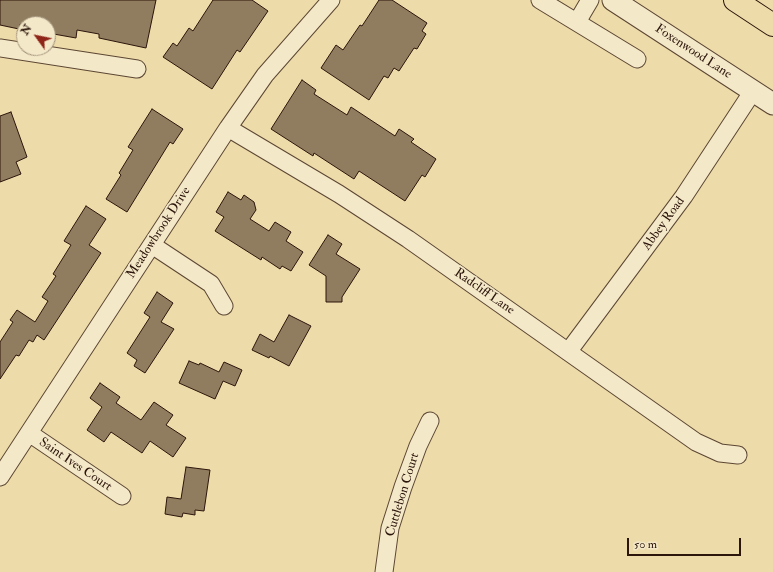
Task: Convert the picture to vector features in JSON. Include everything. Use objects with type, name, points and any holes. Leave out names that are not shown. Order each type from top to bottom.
[{"type":"highway","points":[[735,0],[773,25]]},
{"type":"street","name":"Meadowbrook Drive","points":[[0,477],[228,128],[265,75],[331,0]]},
{"type":"street","points":[[540,0],[637,59]]},
{"type":"street","points":[[576,22],[590,0]]},
{"type":"street","name":"Foxenwood Lane","points":[[613,0],[773,104]]},
{"type":"street","points":[[0,48],[137,69]]},
{"type":"street","name":"Abbey Road","points":[[568,352],[684,196],[754,91]]},
{"type":"street","name":"Radcliff Lane","points":[[228,128],[339,194],[408,239],[696,442],[720,453],[738,455]]},
{"type":"street","points":[[152,245],[211,284],[224,306]]},
{"type":"street","name":"Cuttlebon Court","points":[[384,572],[390,528],[416,453],[430,421]]},
{"type":"street","name":"Saint Ives Court","points":[[28,433],[122,496]]},
{"type":"building","points":[[0,0],[156,0],[146,48],[99,38],[99,34],[77,30],[76,38],[56,34],[56,16],[16,16],[16,28],[0,25]]},
{"type":"building","points":[[213,0],[252,0],[268,11],[240,52],[237,50],[212,89],[163,57],[173,43],[177,46],[189,28],[193,31]]},
{"type":"building","points":[[379,0],[392,0],[427,23],[422,31],[426,34],[417,49],[414,48],[399,71],[394,68],[388,78],[384,76],[369,100],[321,68],[336,45],[343,50],[360,25],[362,26]]},
{"type":"building","points":[[302,80],[316,90],[314,94],[347,115],[351,107],[395,136],[399,129],[414,139],[411,142],[436,159],[425,177],[422,175],[405,201],[359,171],[354,179],[314,153],[313,156],[271,129]]},
{"type":"building","points":[[152,109],[183,129],[173,144],[170,142],[127,212],[106,199],[121,175],[119,173],[133,150],[128,147]]},
{"type":"building","points":[[11,112],[27,157],[16,162],[21,174],[0,182],[0,116]]},
{"type":"building","points":[[228,192],[241,200],[244,195],[254,202],[256,210],[250,219],[269,231],[275,222],[291,232],[286,241],[303,252],[291,271],[282,266],[280,269],[262,257],[261,260],[215,231],[224,217],[216,212]]},
{"type":"building","points":[[86,206],[106,219],[89,245],[101,253],[44,340],[37,335],[33,342],[29,340],[19,356],[16,355],[0,379],[0,342],[13,322],[10,320],[17,310],[35,322],[48,301],[42,297],[56,276],[53,274],[71,245],[64,241]]},
{"type":"building","points":[[328,235],[342,244],[336,254],[360,269],[342,297],[342,302],[326,302],[326,276],[309,265]]},
{"type":"building","points":[[157,292],[173,303],[161,322],[174,329],[145,373],[134,366],[137,360],[127,353],[150,317],[144,313]]},
{"type":"building","points":[[289,315],[311,326],[289,366],[270,356],[269,358],[252,350],[260,334],[274,342]]},
{"type":"building","points":[[189,361],[199,365],[200,363],[219,372],[224,362],[242,370],[235,386],[223,381],[215,399],[179,383]]},
{"type":"building","points":[[100,383],[120,397],[116,403],[141,420],[154,402],[173,415],[166,425],[186,438],[173,457],[150,441],[142,453],[111,432],[104,442],[87,430],[102,407],[90,398]]},
{"type":"building","points":[[186,467],[210,470],[204,511],[195,510],[195,515],[183,513],[182,517],[165,514],[167,497],[181,499]]}]
